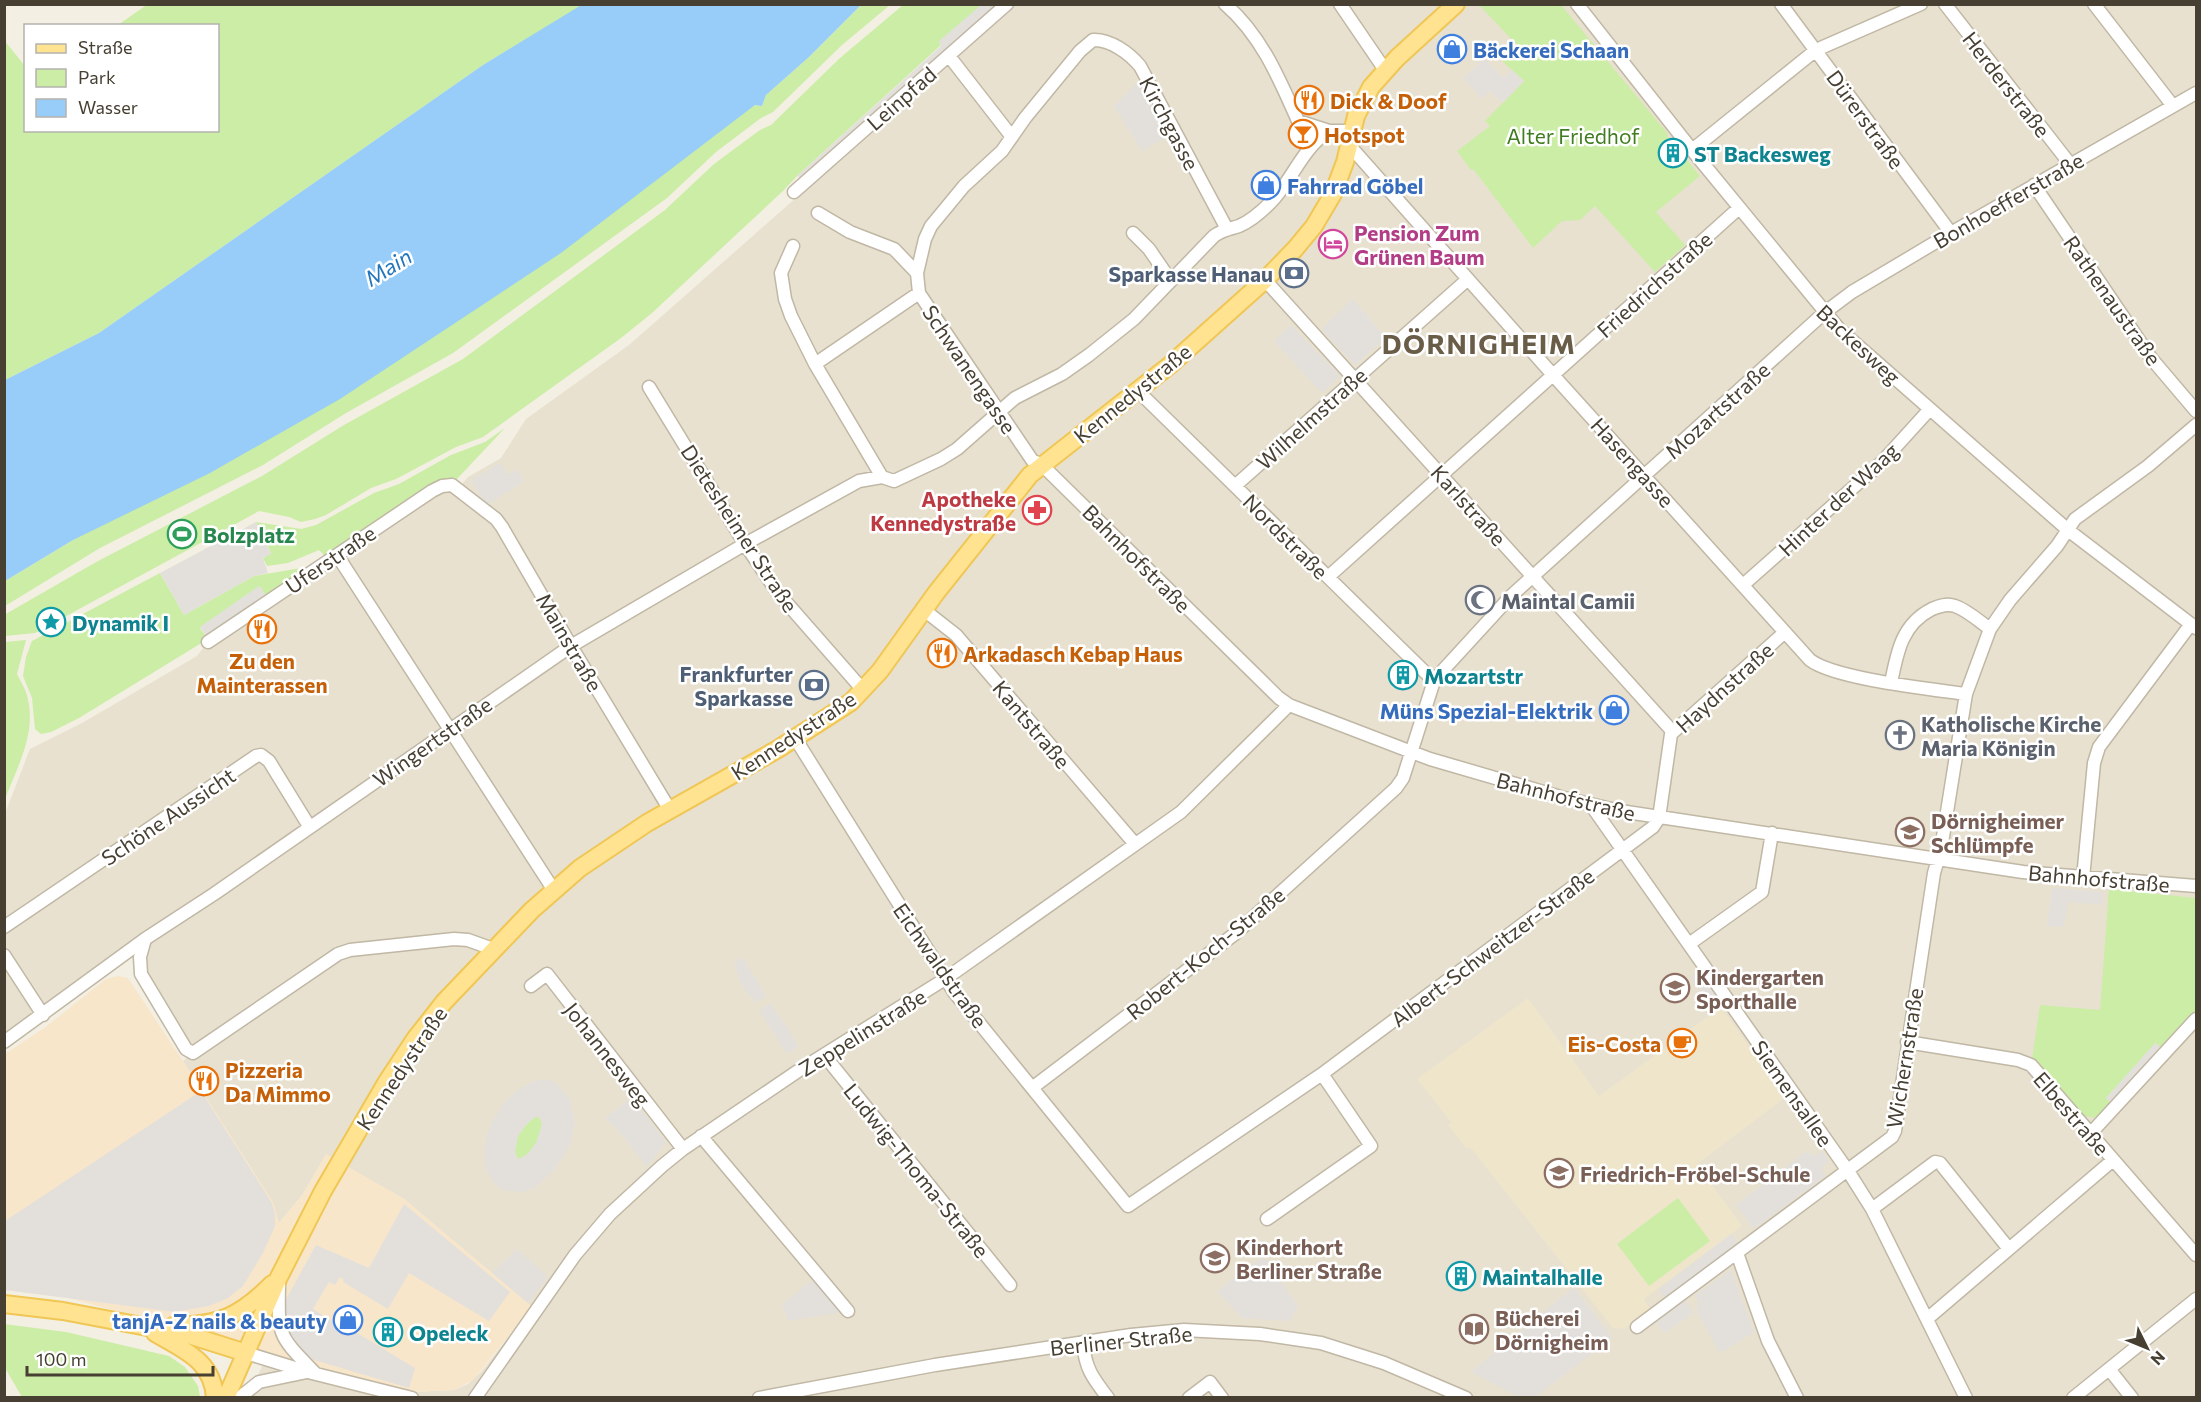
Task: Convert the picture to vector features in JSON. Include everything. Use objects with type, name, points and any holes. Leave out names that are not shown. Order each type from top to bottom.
[{"type":"main road","name":"Kennedystraße","points":[[226,1398],[279,1276],[348,1147],[415,1039],[444,1002],[553,889],[606,849],[795,738],[840,710],[863,690],[880,671],[1011,497],[1042,465],[1138,391],[1265,280],[1295,249],[1321,216],[1342,174],[1356,116],[1366,95],[1384,70],[1456,4]]},
{"type":"main road","points":[[140,1327],[190,1326],[231,1316],[248,1307],[279,1276]]},
{"type":"main road","points":[[4,1304],[63,1311],[189,1335],[246,1353]]},
{"type":"main road","points":[[140,1327],[201,1363],[213,1380],[215,1398]]},
{"type":"street","name":"Leinpfad","points":[[794,192],[1007,4]]},
{"type":"street","points":[[1225,4],[1244,23],[1261,46],[1298,121],[1351,138]]},
{"type":"street","points":[[1340,4],[1384,70]]},
{"type":"street","name":"Backesweg","points":[[1577,4],[1692,150],[1839,330],[2067,530],[2194,626]]},
{"type":"street","name":"Dürerstraße","points":[[1781,4],[1951,234]]},
{"type":"street","points":[[1692,150],[1816,50],[1921,4]]},
{"type":"street","name":"Herderstraße","points":[[1945,4],[2070,164]]},
{"type":"street","points":[[2094,4],[2173,106]]},
{"type":"street","name":"Schwanengasse","points":[[1042,465],[1032,460],[919,293],[917,273],[925,239],[939,214],[964,186],[1002,151],[1025,118],[1080,51],[1093,40]]},
{"type":"street","name":"Kirchgasse","points":[[1093,40],[1113,45],[1128,54],[1140,66],[1227,229]]},
{"type":"street","points":[[949,56],[1012,137]]},
{"type":"street","name":"Bonhoefferstraße","points":[[1824,313],[1852,292],[2196,93]]},
{"type":"street","name":"Wingertstraße","points":[[4,1042],[145,939],[214,894],[571,646],[745,544],[859,481],[882,477],[894,481],[957,449],[1015,398],[1043,385],[1089,355],[1134,319],[1214,236],[1245,223],[1263,210],[1277,195],[1312,146],[1329,131]]},
{"type":"street","name":"Hasengasse","points":[[1351,138],[1468,279],[1810,660],[1822,667],[1891,682],[1966,694]]},
{"type":"street","name":"Rathenaustraße","points":[[2034,185],[2151,358],[2196,411]]},
{"type":"street","name":"Friedrichstraße","points":[[1328,577],[1739,208]]},
{"type":"street","points":[[818,213],[850,232],[894,249],[917,273]]},
{"type":"street","points":[[1133,233],[1149,249],[1171,281]]},
{"type":"street","points":[[793,246],[781,273],[791,316],[815,364],[882,477]]},
{"type":"street","name":"Wilhelmstraße","points":[[1236,485],[1468,279]]},
{"type":"street","name":"Karlstraße","points":[[1265,280],[1673,732]]},
{"type":"street","points":[[815,364],[919,293]]},
{"type":"street","name":"Mozartstraße","points":[[1411,752],[1434,681],[1511,596],[1824,313]]},
{"type":"street","name":"Dietesheimer Straße","points":[[648,387],[778,594],[863,690]]},
{"type":"street","name":"Nordstraße","points":[[1138,391],[1434,681]]},
{"type":"street","name":"Hinter der Waag","points":[[1743,585],[1882,462],[1930,409]]},
{"type":"street","name":"Wichernstraße","points":[[1638,1328],[1892,1137],[1895,1131],[1934,873],[1941,849],[1966,694],[1990,628],[2010,600],[2057,546],[2075,519],[2148,466],[2196,425]]},
{"type":"street","name":"Bahnhofstraße","points":[[1042,465],[1279,698],[1289,705],[1411,752],[1591,805],[1659,818],[2023,872],[2196,886]]},
{"type":"street","name":"Uferstraße","points":[[208,642],[432,491],[448,485],[455,487]]},
{"type":"street","name":"Mainstraße","points":[[455,487],[496,519],[502,527],[670,810]]},
{"type":"street","points":[[337,555],[448,730],[553,889]]},
{"type":"street","points":[[1891,682],[1902,637],[1920,616],[1931,610],[1947,604],[1954,605],[1990,628]]},
{"type":"street","name":"Kantstraße","points":[[924,610],[948,626],[1135,844]]},
{"type":"street","points":[[2083,878],[2094,762],[2099,747],[2194,626]]},
{"type":"street","name":"Haydnstraße","points":[[1659,818],[1670,736],[1785,632]]},
{"type":"street","name":"Zeppelinstraße","points":[[474,1398],[575,1255],[610,1214],[683,1149],[824,1055],[945,980],[1181,812],[1289,705]]},
{"type":"street","name":"Eichwaldstraße","points":[[795,738],[945,980],[1128,1206]]},
{"type":"street","name":"Robert-Koch-Straße","points":[[1032,1088],[1249,922],[1396,788],[1403,778],[1411,752]]},
{"type":"street","name":"Schöne Aussicht","points":[[4,927],[256,756],[261,755],[269,761],[309,826]]},
{"type":"street","name":"Siemensallee","points":[[1591,805],[1848,1171],[1872,1209],[1965,1398]]},
{"type":"street","name":"Albert-Schweitzer-Straße","points":[[1128,1206],[1322,1074],[1623,850],[1653,826],[1659,818]]},
{"type":"street","points":[[1689,944],[1762,892],[1772,833]]},
{"type":"street","points":[[145,939],[140,957],[141,974],[186,1049],[194,1053],[338,954],[350,950],[454,939],[468,940],[493,949]]},
{"type":"street","points":[[4,955],[43,1015]]},
{"type":"street","name":"Johannesweg","points":[[531,986],[547,974],[683,1149]]},
{"type":"street","points":[[2091,1133],[2196,1019]]},
{"type":"street","name":"Elbestraße","points":[[1907,1042],[1956,1048],[2026,1062],[2036,1070],[2196,1256]]},
{"type":"street","name":"Ludwig-Thoma-Straße","points":[[824,1055],[1010,1285]]},
{"type":"street","points":[[1267,1219],[1371,1146],[1322,1074]]},
{"type":"street","points":[[701,1136],[848,1311]]},
{"type":"street","points":[[1927,1319],[2113,1160]]},
{"type":"street","points":[[1872,1209],[1935,1162],[1941,1163],[2009,1249]]},
{"type":"street","points":[[1737,1253],[1768,1341],[1797,1398]]},
{"type":"street","points":[[279,1276],[278,1314],[281,1334],[312,1373]]},
{"type":"street","points":[[2073,1398],[2196,1299]]},
{"type":"street","name":"Berliner Straße","points":[[765,1397],[935,1365],[1083,1342],[1184,1330],[1321,1342],[1384,1363],[1466,1398]]},
{"type":"street","points":[[1083,1342],[1084,1359],[1088,1370],[1108,1398]]},
{"type":"street","points":[[246,1353],[312,1373],[412,1398]]},
{"type":"street","points":[[2109,1369],[2132,1398]]},
{"type":"street","points":[[239,1398],[259,1382],[312,1373]]},
{"type":"street","points":[[1189,1398],[1210,1382],[1222,1398]]},
{"type":"shaded area","points":[[981,5],[998,5],[804,180],[797,176],[941,46],[939,41]]},
{"type":"shaded area","points":[[1015,5],[2196,5],[2196,1397],[249,1397],[268,1352],[412,1392],[454,1390],[468,1384],[482,1371],[532,1307],[404,1199],[326,1155],[303,1194],[279,1223],[183,1061],[195,1051],[145,972],[134,940],[5,1034],[4,816],[30,749],[82,723],[197,656],[208,642],[443,490],[456,491],[468,477],[501,458],[526,419],[629,345]]},
{"type":"shaded area","points":[[1484,58],[1503,78],[1512,70],[1524,81],[1503,103],[1490,91],[1482,99],[1463,78]]},
{"type":"shaded area","points":[[1139,80],[1162,120],[1157,123],[1165,138],[1142,151],[1114,106]]},
{"type":"shaded area","points":[[1353,299],[1386,338],[1355,365],[1321,329]]},
{"type":"shaded area","points":[[1291,325],[1340,376],[1322,393],[1274,341]]},
{"type":"shaded area","points":[[500,463],[507,474],[517,470],[524,481],[487,505],[471,480]]},
{"type":"shaded area","points":[[256,522],[271,554],[263,558],[268,573],[254,576],[184,615],[160,573]]},
{"type":"shaded area","points":[[259,586],[269,600],[208,639],[200,627]]},
{"type":"shaded area","points":[[2052,888],[2103,892],[2102,905],[2068,902],[2064,927],[2047,926]]},
{"type":"shaded area","points":[[742,957],[766,996],[755,1003],[740,982],[734,963]]},
{"type":"shaded area","points":[[1705,967],[1727,998],[1712,1008],[1690,978]]},
{"type":"shaded area","points":[[118,976],[128,978],[183,1061],[273,1202],[279,1223],[303,1194],[326,1154],[404,1199],[532,1307],[473,1380],[454,1390],[412,1392],[69,1298],[5,1290],[5,1054],[47,1026],[106,979]]},
{"type":"shaded area","points":[[1528,998],[1599,1096],[1721,1007],[1786,1097],[1697,1164],[1742,1226],[1644,1299],[1651,1310],[1625,1329],[1613,1328],[1470,1147],[1467,1149],[1448,1125],[1451,1122],[1417,1079]]},
{"type":"shaded area","points":[[770,1003],[799,1046],[787,1054],[759,1010]]},
{"type":"shaded area","points":[[2155,1043],[2166,1052],[2115,1107],[2106,1098]]},
{"type":"shaded area","points":[[545,1079],[556,1083],[570,1099],[575,1123],[570,1145],[555,1169],[533,1189],[522,1192],[503,1190],[494,1183],[486,1170],[484,1154],[486,1139],[492,1122],[504,1103],[518,1090],[533,1081]],"holes":[[[538,1116],[542,1123],[537,1141],[528,1154],[518,1159],[515,1153],[518,1136],[529,1121]]]},
{"type":"shaded area","points":[[201,1091],[272,1203],[275,1215],[275,1226],[263,1253],[243,1286],[228,1298],[209,1306],[175,1312],[5,1290],[5,1221]]},
{"type":"shaded area","points":[[632,1098],[666,1142],[647,1167],[619,1131],[605,1118]]},
{"type":"shaded area","points":[[1808,1150],[1813,1157],[1822,1151],[1829,1161],[1821,1168],[1826,1176],[1754,1229],[1736,1205]]},
{"type":"shaded area","points":[[404,1204],[510,1292],[489,1321],[409,1273],[388,1309],[343,1282],[344,1280],[340,1277],[335,1285],[329,1282],[313,1309],[332,1321],[334,1319],[415,1368],[409,1388],[309,1357],[290,1336],[285,1325],[284,1303],[316,1245],[369,1268]]},
{"type":"shaded area","points":[[1731,1234],[1740,1246],[1666,1300],[1658,1289]]},
{"type":"shaded area","points":[[517,1249],[548,1277],[528,1303],[492,1273]]},
{"type":"shaded area","points":[[1264,1256],[1298,1306],[1289,1321],[1242,1318],[1217,1291]]},
{"type":"shaded area","points":[[1731,1270],[1754,1332],[1720,1353],[1697,1312],[1698,1301],[1695,1295]]},
{"type":"shaded area","points":[[818,1275],[848,1311],[788,1321],[782,1305]]},
{"type":"shaded area","points":[[1574,1287],[1612,1338],[1535,1397],[1519,1397],[1471,1372]]},
{"type":"shaded area","points":[[1684,1299],[1694,1313],[1664,1333],[1655,1321]]},
{"type":"green space","points":[[148,4],[583,5],[483,65],[99,333],[5,380],[4,40],[24,65],[24,132],[219,132],[219,24],[119,24]]},
{"type":"green space","points":[[861,5],[890,5],[842,45],[773,112],[761,118],[716,152],[667,198],[453,353],[346,413],[263,465],[100,548],[5,606],[5,581],[73,540],[755,105],[762,106],[766,95],[809,57]]},
{"type":"green space","points":[[903,5],[991,5],[941,45],[797,176],[652,313],[621,338],[483,437],[456,447],[396,479],[371,488],[326,515],[315,519],[301,522],[259,511],[35,633],[5,636],[4,615],[98,561],[262,476],[344,425],[463,359],[665,210],[714,164],[760,130],[771,125],[840,58]]},
{"type":"green space","name":"Alter Friedhof","points":[[1479,5],[1561,5],[1668,134],[1671,141],[1665,146],[1674,159],[1682,154],[1700,176],[1656,212],[1685,245],[1655,272],[1595,206],[1580,220],[1562,221],[1533,248],[1457,151],[1490,126],[1485,121],[1524,81],[1502,61],[1518,46]]},
{"type":"green space","points":[[505,428],[455,481],[448,478],[432,486],[325,556],[319,550],[288,563],[267,566],[263,558],[271,553],[256,522],[301,529],[316,525],[374,493],[399,484],[451,455],[485,442]]},
{"type":"green space","points":[[307,567],[266,596],[260,587],[200,628],[208,639],[79,718],[51,732],[41,734],[35,729],[32,698],[23,676],[26,657],[32,641],[160,573],[184,615],[254,576]]},
{"type":"green space","points":[[26,640],[17,674],[27,697],[30,713],[29,725],[24,751],[5,799],[5,642]]},
{"type":"green space","points":[[2109,889],[2196,898],[2196,1011],[2162,1049],[2156,1043],[2106,1098],[2112,1104],[2099,1118],[2083,1116],[2032,1059],[2040,1005],[2100,1010]]},
{"type":"green space","points":[[538,1116],[542,1128],[538,1141],[529,1152],[518,1159],[515,1147],[519,1134]]},
{"type":"green space","points":[[1678,1198],[1710,1241],[1649,1286],[1617,1244]]},
{"type":"green space","points":[[4,1324],[66,1332],[169,1356],[185,1367],[198,1386],[200,1397],[22,1397],[5,1368]]},
{"type":"water","name":"Main","points":[[583,4],[861,5],[809,57],[766,95],[762,106],[755,105],[561,253],[340,399],[210,473],[73,540],[5,581],[5,380],[99,333],[483,65]]},
{"type":"place","name":"Bäckerei Schaan","points":[[1452,49]]},
{"type":"place","name":"Dick & Doof","points":[[1309,100]]},
{"type":"place","name":"Hotspot","points":[[1303,134]]},
{"type":"place","name":"ST Backesweg","points":[[1673,153]]},
{"type":"place","name":"Fahrrad Göbel","points":[[1266,185]]},
{"type":"place","name":"Pension Zum Grünen Baum","points":[[1333,244]]},
{"type":"place","name":"Sparkasse Hanau","points":[[1294,273]]},
{"type":"place","name":"Apotheke Kennedystraße","points":[[1037,510]]},
{"type":"place","name":"Bolzplatz","points":[[182,534]]},
{"type":"place","name":"Maintal Camii","points":[[1480,600]]},
{"type":"place","name":"Dynamik I","points":[[51,622]]},
{"type":"place","name":"Zu den Mainterassen","points":[[262,629]]},
{"type":"place","name":"Arkadasch Kebap Haus","points":[[942,653]]},
{"type":"place","name":"Mozartstr","points":[[1403,675]]},
{"type":"place","name":"Frankfurter Sparkasse","points":[[814,685]]},
{"type":"place","name":"Müns Spezial-Elektrik","points":[[1614,710]]},
{"type":"place","name":"Katholische Kirche Maria Königin","points":[[1900,735]]},
{"type":"place","name":"Dörnigheimer Schlümpfe","points":[[1910,832]]},
{"type":"place","name":"Kindergarten Sporthalle","points":[[1675,988]]},
{"type":"place","name":"Eis-Costa","points":[[1682,1043]]},
{"type":"place","name":"Pizzeria Da Mimmo","points":[[204,1081]]},
{"type":"place","name":"Friedrich-Fröbel-Schule","points":[[1559,1173]]},
{"type":"place","name":"Kinderhort Berliner Straße","points":[[1215,1258]]},
{"type":"place","name":"Maintalhalle","points":[[1461,1276]]},
{"type":"place","name":"tanjA-Z nails & beauty","points":[[348,1320]]},
{"type":"place","name":"Bücherei Dörnigheim","points":[[1474,1329]]},
{"type":"place","name":"Opeleck","points":[[388,1332]]},
{"type":"district","name":"DÖRNIGHEIM","points":[[1479,343]]}]
